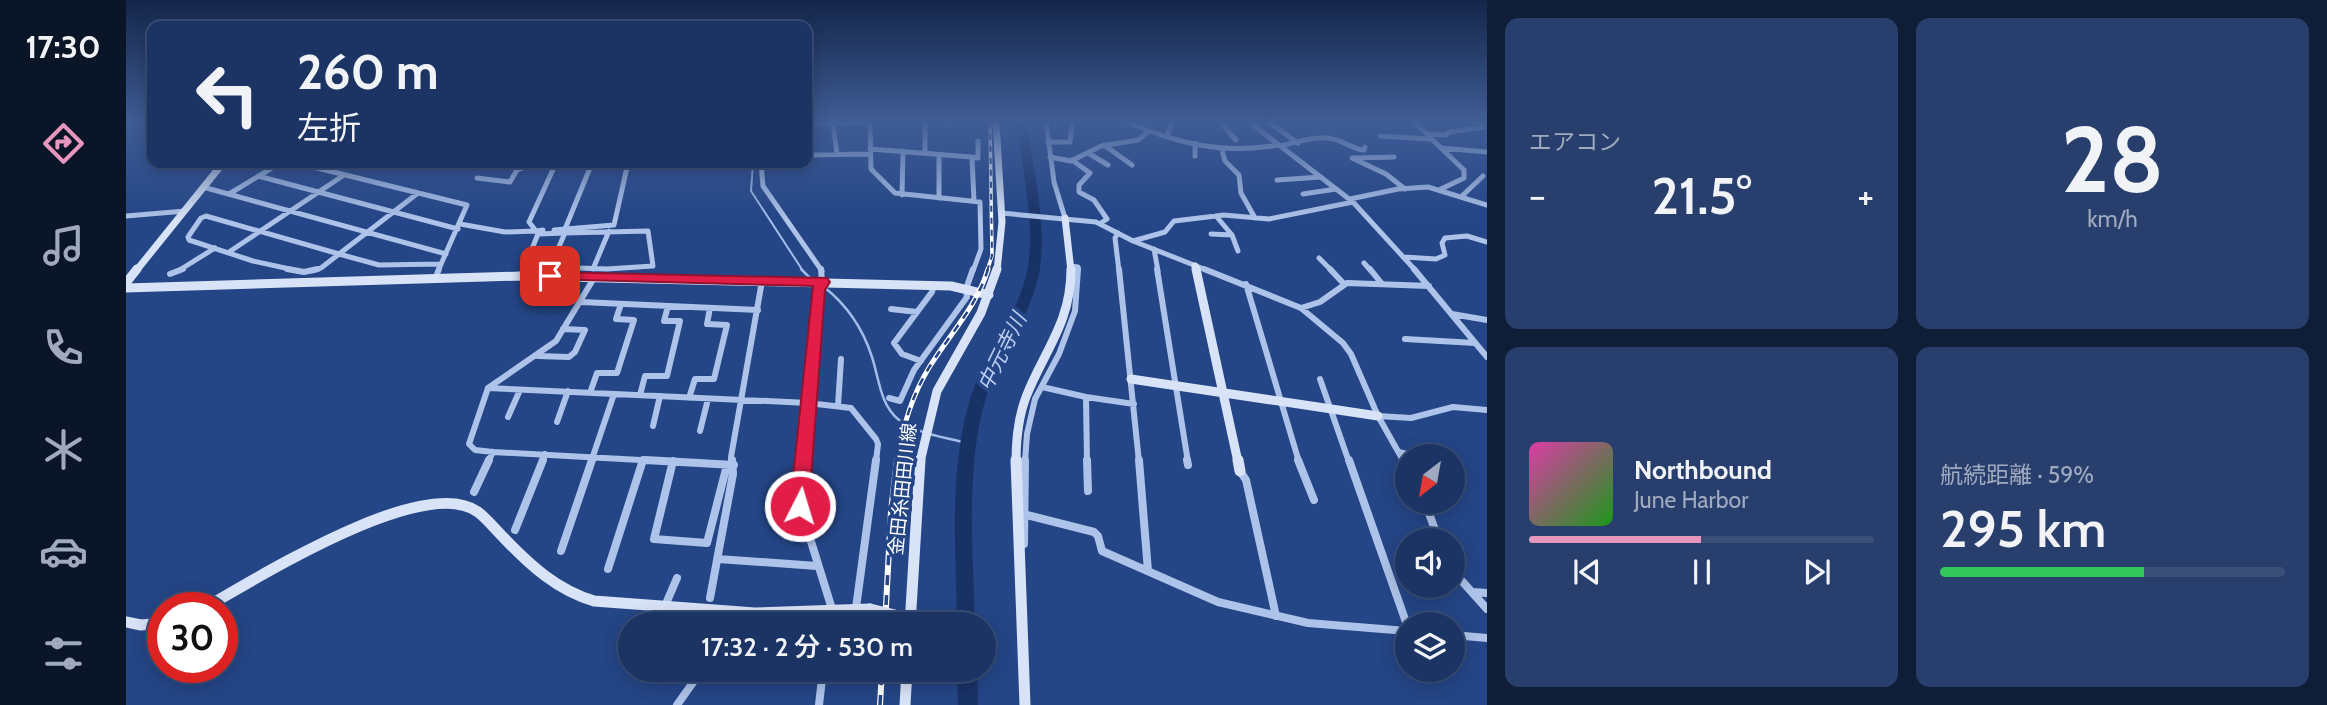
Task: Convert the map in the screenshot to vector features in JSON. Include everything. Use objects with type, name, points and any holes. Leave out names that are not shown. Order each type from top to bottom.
[{"type":"street","points":[[812,155],[846,154]]},
{"type":"street","points":[[870,154],[873,172],[895,193],[980,202],[981,249],[965,289],[967,297],[920,361],[900,401],[889,398]]},
{"type":"street","points":[[902,195],[903,154]]},
{"type":"street","points":[[931,154],[978,158],[978,154]]},
{"type":"street","name":"金田糸田田川線","points":[[911,612],[923,435],[938,385],[995,280],[1006,213],[1000,154]]},
{"type":"street","points":[[1026,705],[1017,564],[1016,487],[1020,419],[1026,398],[1058,335],[1069,299],[1071,266],[1049,154]]},
{"type":"street","points":[[1050,158],[1072,160],[1086,154]]},
{"type":"street","points":[[1090,154],[1108,164]]},
{"type":"street","points":[[1116,154],[1132,165]]},
{"type":"street","points":[[1223,154],[1225,161],[1239,175],[1238,184],[1242,198],[1255,218]]},
{"type":"street","points":[[1290,154],[1351,200],[1404,257],[1487,357]]},
{"type":"street","points":[[1441,189],[1466,176],[1447,154]]},
{"type":"street","points":[[939,155],[939,198]]},
{"type":"street","points":[[972,157],[974,201]]},
{"type":"street","points":[[1394,157],[1352,158],[1386,174],[1405,189]]},
{"type":"street","points":[[1072,160],[1090,173],[1079,185],[1079,192],[1099,205],[1107,219],[1101,223]]},
{"type":"street","points":[[126,285],[219,168]]},
{"type":"street","points":[[229,194],[272,168]]},
{"type":"street","points":[[317,168],[467,205],[435,279]]},
{"type":"street","points":[[506,191],[517,170],[523,168]]},
{"type":"street","points":[[537,233],[528,222],[554,168]]},
{"type":"street","points":[[590,168],[550,267],[594,273],[762,281],[934,285],[989,295]]},
{"type":"street","points":[[258,176],[394,212],[459,226],[537,233],[614,225],[627,168]]},
{"type":"street","points":[[761,168],[763,186],[822,271],[822,282],[818,290],[800,506],[830,610]]},
{"type":"street","points":[[229,252],[344,175]]},
{"type":"street","points":[[1461,197],[1483,176]]},
{"type":"street","points":[[1277,180],[1321,177]]},
{"type":"street","points":[[477,178],[510,182]]},
{"type":"street","points":[[203,187],[446,254]]},
{"type":"street","points":[[1303,194],[1336,188]]},
{"type":"street","points":[[1133,241],[1165,232],[1174,221],[1216,216],[1280,218],[1405,189],[1441,189],[1487,205]]},
{"type":"street","points":[[418,193],[368,232],[338,254],[312,272],[289,270],[188,240],[201,218],[205,216],[338,254],[379,265],[441,264]]},
{"type":"street","points":[[126,216],[185,211]]},
{"type":"street","points":[[1006,213],[1101,223],[1133,241],[1301,308],[1347,349],[1356,362],[1378,416],[1395,445]]},
{"type":"street","points":[[1216,216],[1232,234],[1238,251]]},
{"type":"street","points":[[126,285],[521,276],[594,273],[653,266],[648,230],[565,231]]},
{"type":"street","points":[[609,231],[581,302],[555,341],[488,388],[469,444],[475,450],[493,452],[730,465]]},
{"type":"street","points":[[521,276],[537,233]]},
{"type":"street","points":[[1118,233],[1115,238],[1134,404],[1148,571]]},
{"type":"street","points":[[1211,234],[1232,234]]},
{"type":"street","points":[[1404,257],[1436,259],[1446,255],[1442,243],[1445,238],[1467,236],[1487,242]]},
{"type":"street","points":[[170,274],[184,269],[215,248]]},
{"type":"street","points":[[1154,249],[1188,465]]},
{"type":"street","points":[[1319,258],[1344,284]]},
{"type":"street","points":[[1364,263],[1382,284]]},
{"type":"street","points":[[1017,564],[1023,562],[1027,516],[1027,436],[1035,398],[1073,315],[1079,274],[1078,267],[1071,266]]},
{"type":"street","points":[[1195,266],[1221,392],[1240,471],[1246,480],[1276,616]]},
{"type":"street","points":[[710,598],[718,559],[731,457],[762,281]]},
{"type":"street","points":[[1246,284],[1279,401],[1302,473],[1308,480],[1314,500]]},
{"type":"street","points":[[1301,308],[1326,298],[1344,284],[1429,286]]},
{"type":"street","points":[[920,361],[902,354],[894,343],[932,292],[934,285]]},
{"type":"street","points":[[581,302],[758,310]]},
{"type":"street","points":[[590,393],[597,373],[617,373],[634,320],[616,319],[621,304]]},
{"type":"street","points":[[640,395],[645,376],[667,376],[680,321],[664,321],[668,306]]},
{"type":"street","points":[[689,398],[695,379],[714,379],[727,325],[707,324],[710,308]]},
{"type":"street","points":[[891,309],[917,312]]},
{"type":"street","points":[[1452,314],[1487,320]]},
{"type":"street","points":[[536,356],[569,357],[575,352],[585,330],[563,329]]},
{"type":"street","points":[[1405,339],[1416,342],[1434,340],[1475,343]]},
{"type":"street","points":[[838,406],[841,359]]},
{"type":"street","points":[[1131,379],[1378,416],[1412,418],[1453,407],[1487,410]]},
{"type":"street","points":[[1320,379],[1402,612]]},
{"type":"street","points":[[1041,387],[1134,404]]},
{"type":"street","points":[[488,388],[851,408],[857,419],[876,435],[878,443],[856,608]]},
{"type":"street","points":[[508,417],[520,390]]},
{"type":"street","points":[[557,422],[568,391]]},
{"type":"street","points":[[561,551],[614,394]]},
{"type":"street","points":[[653,426],[660,396]]},
{"type":"street","points":[[1086,397],[1090,470],[1088,491]]},
{"type":"street","points":[[700,431],[708,399]]},
{"type":"street","points":[[474,492],[493,452]]},
{"type":"street","points":[[514,530],[545,454]]},
{"type":"street","points":[[608,569],[643,460]]},
{"type":"street","points":[[673,461],[654,538],[707,543],[730,465]]},
{"type":"street","points":[[233,592],[332,538],[416,506],[446,501],[471,506],[521,557],[575,594],[607,603],[784,613],[856,608],[882,612]]},
{"type":"street","points":[[1027,516],[1094,532],[1098,536],[1102,551],[1218,602],[1308,623],[1395,630]]},
{"type":"street","points":[[718,559],[817,566]]},
{"type":"street","points":[[665,606],[677,578]]},
{"type":"street","points":[[1465,584],[1487,609]]},
{"type":"street","points":[[1473,592],[1487,593]]},
{"type":"street","points":[[826,612],[830,610]]},
{"type":"street","points":[[126,622],[147,624]]},
{"type":"street","points":[[1465,636],[1487,638]]},
{"type":"street","points":[[677,705],[691,682]]},
{"type":"street","points":[[819,705],[822,682]]},
{"type":"street","points":[[905,705],[906,682]]},
{"type":"waterway","name":"中元寺川","points":[[966,612],[964,509],[972,422],[986,378],[1026,299],[1035,259],[1035,225],[1026,154]]},
{"type":"waterway","points":[[753,168],[751,191],[803,271]]},
{"type":"waterway","points":[[803,271],[812,280]]},
{"type":"waterway","points":[[824,287],[840,302],[859,327],[872,357],[884,399],[893,414],[915,429],[970,444]]},
{"type":"waterway","name":"中元寺川","points":[[967,682],[968,705]]},
{"type":"tunnel","points":[[707,612],[708,607]]},
{"type":"railway","points":[[987,271],[992,256],[990,154]]},
{"type":"railway","points":[[897,462],[905,424],[918,388],[970,308],[988,269]]},
{"type":"railway","points":[[886,612],[891,511],[897,460]]},
{"type":"railway","points":[[880,705],[881,682]]},
{"type":"route","points":[[550,276],[822,282],[818,290],[800,506]]}]
